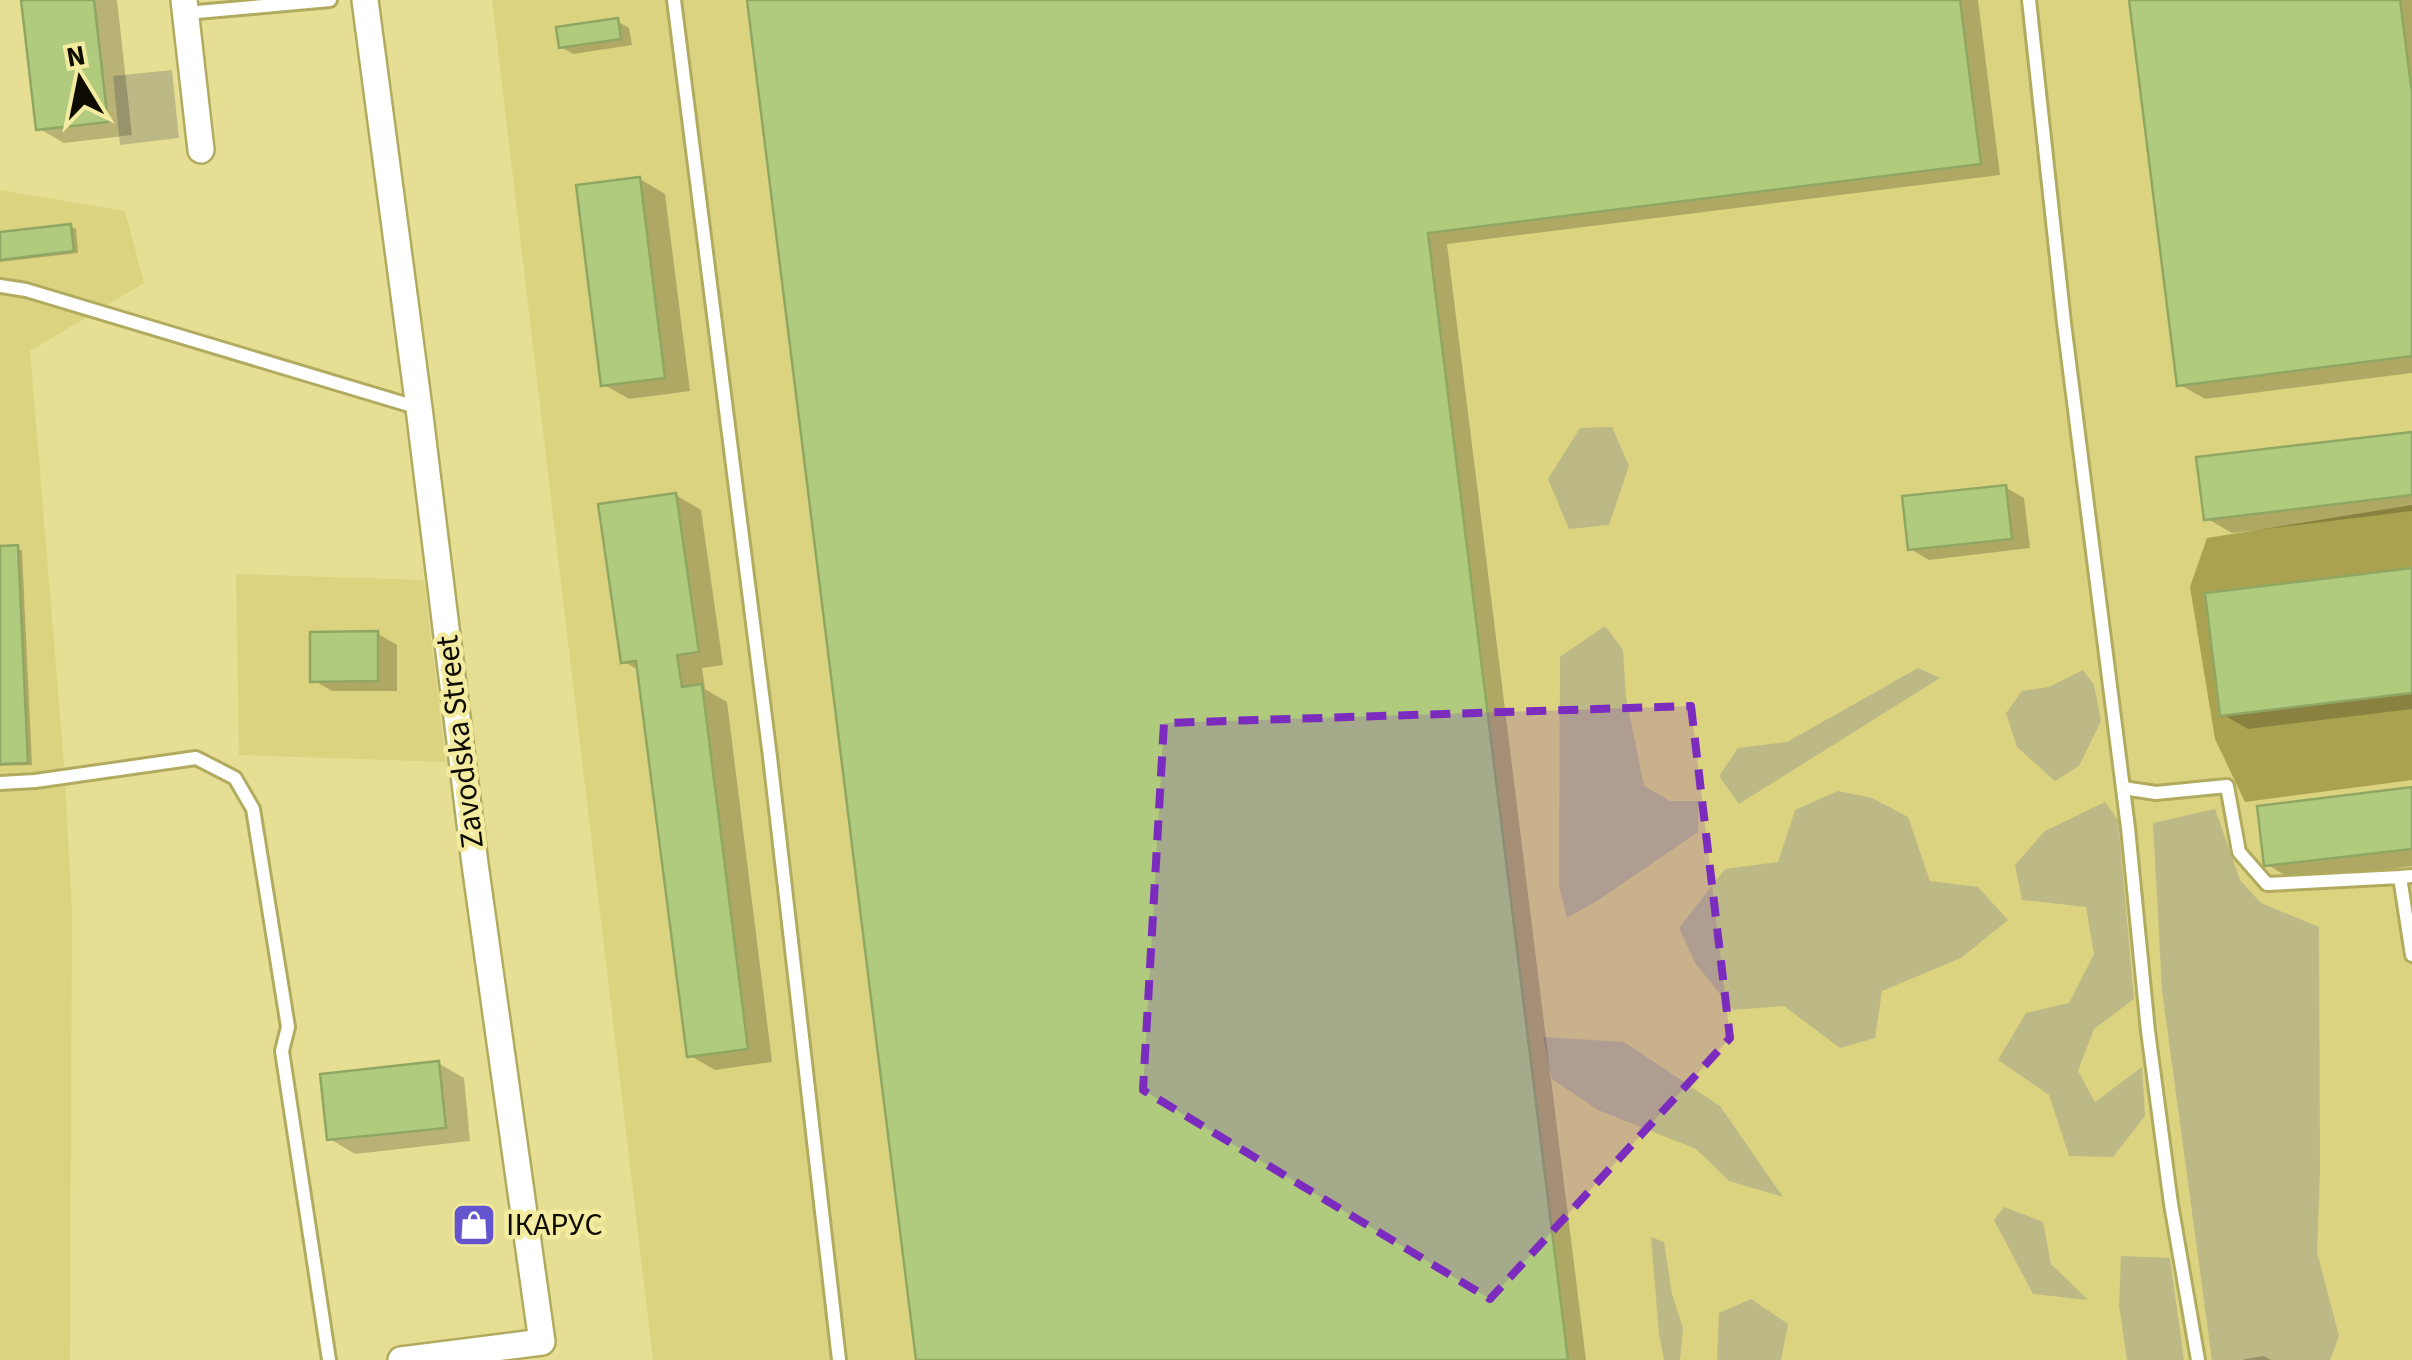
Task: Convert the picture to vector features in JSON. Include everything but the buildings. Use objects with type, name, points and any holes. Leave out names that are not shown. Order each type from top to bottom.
[{"type":"street","name":"Zavodska Street","points":[[364,0],[475,864],[542,1342],[401,1359]]},
{"type":"street","points":[[185,7],[201,150]]},
{"type":"street","points":[[386,1360],[401,1359]]},
{"type":"lane","points":[[185,7],[330,0]]},
{"type":"lane","points":[[674,0],[772,776],[839,1360]]},
{"type":"lane","points":[[2029,0],[2158,1108],[2198,1360]]},
{"type":"lane","points":[[0,286],[26,290],[419,408]]},
{"type":"lane","points":[[0,783],[196,758],[236,778],[253,809],[288,1028],[282,1051],[329,1360]]},
{"type":"lane","points":[[2123,788],[2156,793],[2227,786],[2239,852],[2267,884],[2406,876],[2412,955]]},
{"type":"highlighted area","points":[[1691,706],[1730,1038],[1490,1299],[1143,1090],[1164,723]]},
{"type":"shaded area","points":[[492,0],[2412,0],[2412,1360],[653,1360]]},
{"type":"shaded area","points":[[172,70],[179,138],[120,145],[113,76]]},
{"type":"shaded area","points":[[0,190],[125,211],[144,283],[30,351],[64,763],[72,911],[70,1360],[0,1360]]},
{"type":"shaded area","points":[[1612,427],[1629,466],[1609,525],[1569,529],[1548,479],[1580,428]]},
{"type":"shaded area","points":[[2412,505],[2412,780],[2245,802],[2215,739],[2190,587],[2207,538]]},
{"type":"shaded area","points":[[236,574],[424,580],[446,762],[239,755]]},
{"type":"shaded area","points":[[1605,626],[1623,650],[1626,697],[1644,786],[1670,801],[1699,801],[1698,832],[1567,918],[1559,886],[1560,657]]},
{"type":"shaded area","points":[[1918,668],[1940,678],[1739,804],[1719,776],[1738,748],[1787,742]]},
{"type":"shaded area","points":[[2083,670],[2094,685],[2101,721],[2079,766],[2055,781],[2017,747],[2006,713],[2022,691],[2049,687]]},
{"type":"shaded area","points":[[1838,791],[1872,798],[1908,817],[1930,881],[1978,887],[2008,920],[1961,958],[1882,991],[1875,1038],[1840,1048],[1784,1006],[1733,1010],[1695,963],[1679,928],[1725,869],[1778,862],[1795,810]]},
{"type":"shaded area","points":[[2105,802],[2118,820],[2134,999],[2094,1029],[2078,1071],[2095,1102],[2142,1067],[2145,1116],[2113,1157],[2069,1156],[2049,1095],[1998,1060],[2026,1013],[2069,1003],[2094,954],[2086,907],[2022,900],[2015,865],[2045,831]]},
{"type":"shaded area","points":[[2215,809],[2240,880],[2261,903],[2319,927],[2317,1252],[2339,1336],[2330,1360],[2212,1360],[2162,990],[2153,823]]},
{"type":"shaded area","points":[[1543,1037],[1624,1042],[1720,1106],[1783,1197],[1729,1181],[1696,1149],[1598,1110],[1552,1079]]},
{"type":"shaded area","points":[[2004,1207],[2043,1222],[2051,1264],[2088,1300],[2033,1294],[1994,1220]]},
{"type":"shaded area","points":[[1651,1237],[1664,1242],[1672,1294],[1683,1328],[1680,1360],[1664,1360]]},
{"type":"shaded area","points":[[2121,1256],[2170,1258],[2184,1360],[2127,1360],[2119,1305]]},
{"type":"shaded area","points":[[1751,1299],[1788,1324],[1781,1360],[1717,1360],[1719,1313]]},
{"type":"place","name":"ІКАРУС","points":[[474,1225]]}]
